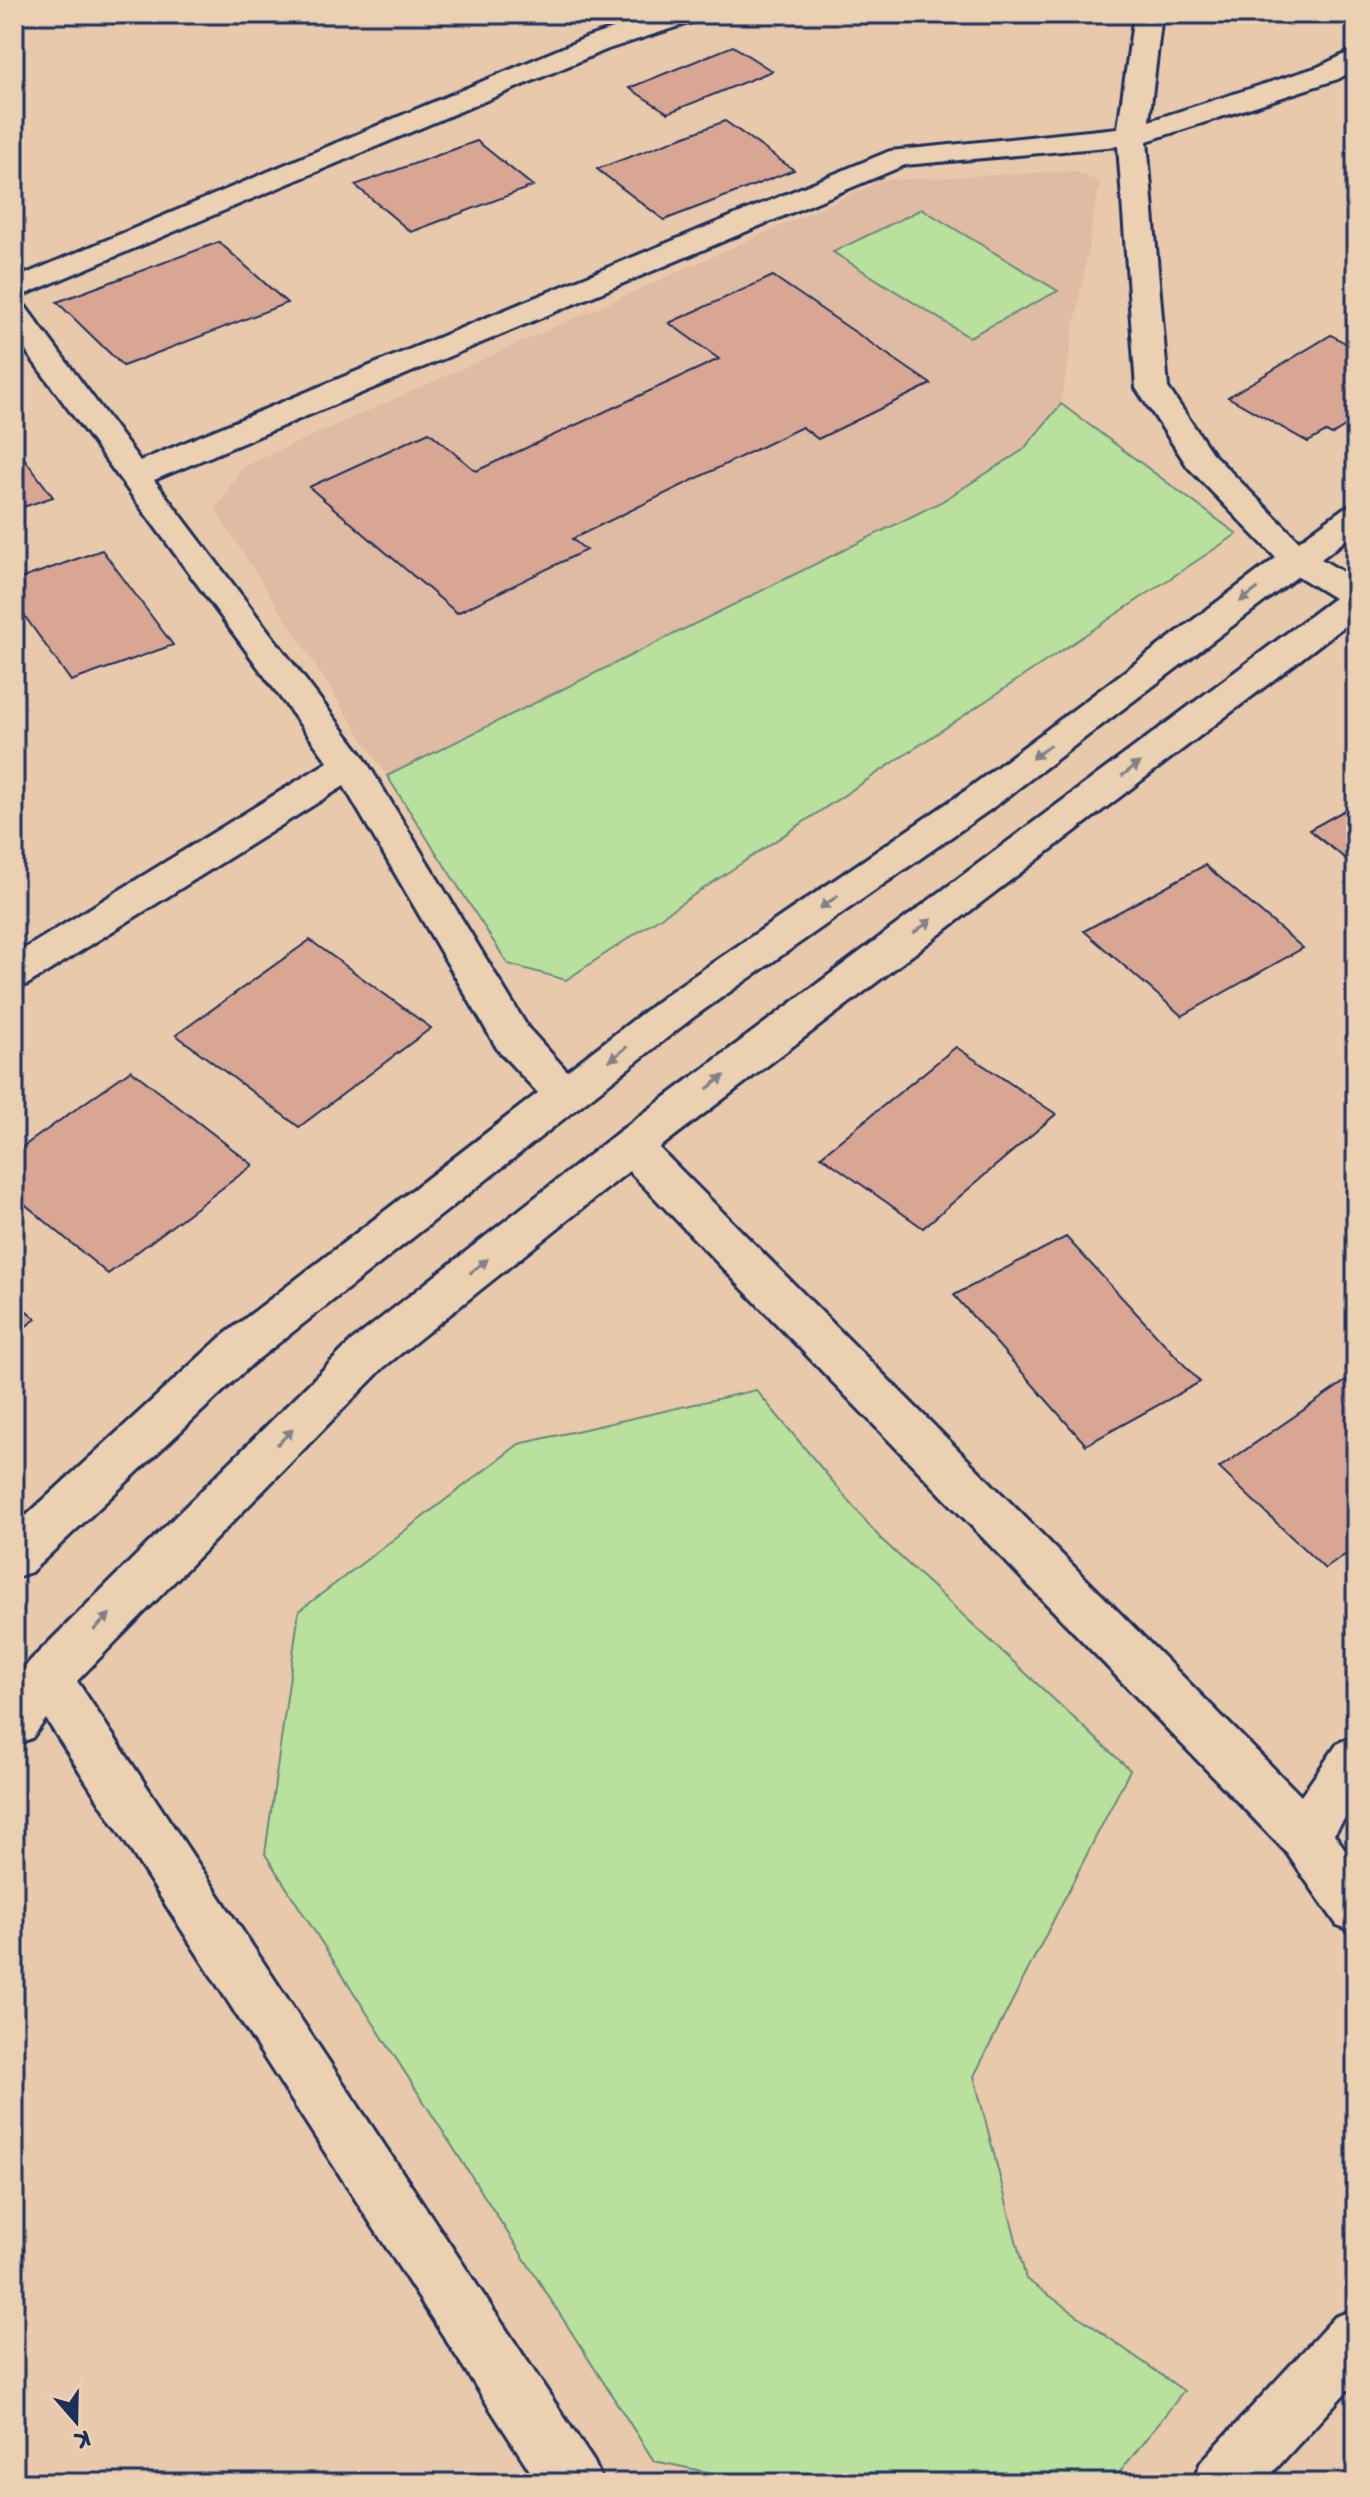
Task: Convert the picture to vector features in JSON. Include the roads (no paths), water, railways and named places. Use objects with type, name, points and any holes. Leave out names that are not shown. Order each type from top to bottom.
[{"type":"street","points":[[14,290],[598,43],[688,14]]},
{"type":"street","points":[[14,1722],[47,1678],[368,1354],[631,1146],[1356,598],[1296,559],[1200,460],[1152,388],[1132,136],[1148,14]]},
{"type":"street","points":[[134,476],[900,157],[1132,136],[1328,73],[1356,58]]},
{"type":"street","points":[[14,313],[350,765],[513,1039],[565,1095]]},
{"type":"street","points":[[14,1557],[236,1351],[565,1095],[681,1005],[978,800],[1356,515]]},
{"type":"street","points":[[14,974],[350,765]]},
{"type":"street","points":[[631,1146],[1304,1835],[1356,1907]]},
{"type":"street","points":[[47,1678],[573,2483]]},
{"type":"street","points":[[1304,1835],[1356,1759]]},
{"type":"street","points":[[1222,2483],[1356,2338]]}]
